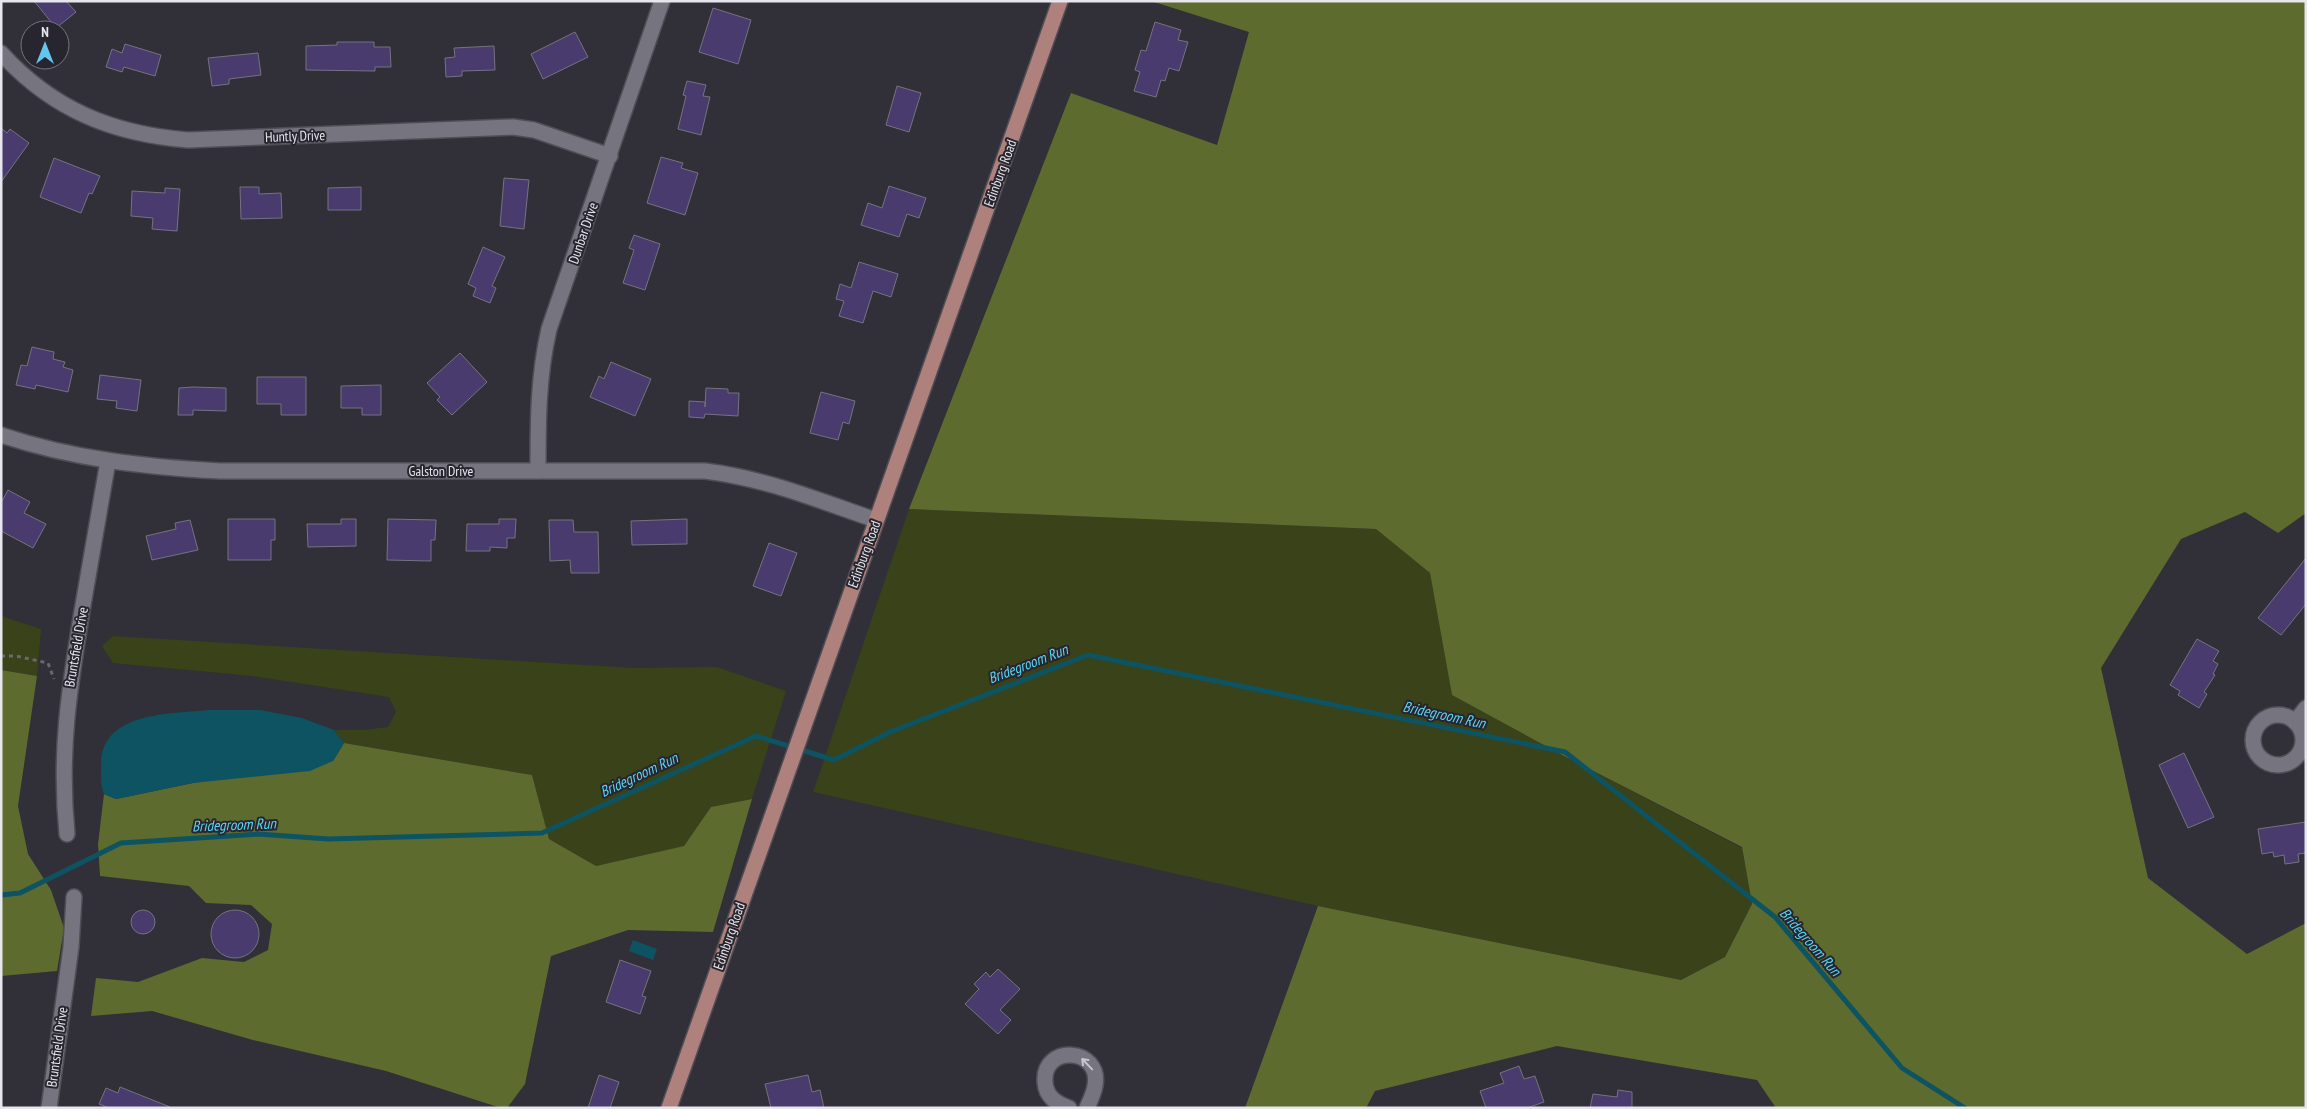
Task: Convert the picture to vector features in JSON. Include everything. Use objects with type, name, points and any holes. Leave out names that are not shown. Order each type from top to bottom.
[{"type":"main road","name":"Edinburg Road","points":[[669,1108],[1060,1]]},
{"type":"street","name":"Dunbar Drive","points":[[538,470],[538,403],[541,366],[549,329],[662,1]]},
{"type":"street","name":"Huntly Drive","points":[[1,53],[38,88],[64,105],[92,119],[122,130],[157,138],[188,140],[513,127],[534,130],[610,156]]},
{"type":"street","name":"Galston Drive","points":[[1,435],[70,454],[157,468],[220,470],[705,471],[738,475],[772,483],[876,520]]},
{"type":"street","name":"Bruntsfield Drive","points":[[67,834],[64,805],[63,750],[67,704],[108,461]]},
{"type":"street","points":[[2295,722],[2306,708]]},
{"type":"street","name":"Bruntsfield Drive","points":[[49,1108],[71,947],[74,897]]},
{"type":"street","points":[[1069,1108],[1053,1100],[1045,1087],[1044,1077],[1047,1068],[1052,1062],[1064,1055],[1075,1055],[1084,1059],[1093,1068],[1096,1077],[1095,1087],[1087,1108]]},
{"type":"path","points":[[1,656],[16,656],[48,663],[54,679]]},
{"type":"green space","points":[[1151,1],[2306,1],[2306,513],[2278,533],[2245,512],[2181,539],[2101,668],[2148,878],[2247,954],[2306,923],[2306,1108],[1776,1108],[1757,1080],[1557,1046],[1375,1091],[1366,1108],[1245,1108],[1318,906],[1681,980],[1725,957],[1752,904],[1742,847],[1566,757],[1452,695],[1430,573],[1376,529],[909,509],[1071,93],[1217,145],[1249,32]]},
{"type":"green space","points":[[909,509],[1376,529],[1430,573],[1452,695],[1566,757],[1742,848],[1752,904],[1725,957],[1681,980],[1318,906],[813,792]]},
{"type":"green space","points":[[1,616],[41,629],[37,676],[1,670]]},
{"type":"green space","points":[[113,636],[633,668],[717,667],[786,691],[752,799],[711,807],[684,846],[596,866],[549,839],[532,775],[344,743],[334,730],[364,730],[388,727],[396,712],[389,697],[253,676],[113,663],[102,646]]},
{"type":"green space","points":[[1,670],[37,676],[18,806],[28,854],[51,890],[64,928],[57,971],[1,976]]},
{"type":"green space","points":[[344,743],[532,775],[549,839],[596,866],[684,846],[711,807],[752,799],[713,932],[628,930],[551,956],[525,1084],[507,1108],[501,1108],[386,1071],[253,1040],[152,1011],[91,1016],[96,978],[138,982],[202,958],[244,962],[268,950],[272,924],[251,905],[206,903],[189,886],[100,876],[98,844],[104,794],[116,799],[193,783],[333,761]]},
{"type":"water","points":[[210,710],[260,710],[302,718],[334,730],[344,743],[333,761],[310,771],[193,783],[116,799],[104,794],[101,783],[101,764],[104,747],[113,734],[126,725],[141,719],[159,715]]},
{"type":"water","points":[[633,940],[657,949],[653,960],[629,951]]},
{"type":"building","points":[[34,1],[66,1],[76,12],[66,20],[49,20]]},
{"type":"building","points":[[713,8],[751,20],[738,64],[699,52]]},
{"type":"building","points":[[1155,22],[1181,30],[1178,40],[1188,42],[1179,71],[1169,68],[1165,81],[1161,80],[1156,97],[1134,91],[1140,72],[1135,70],[1141,50],[1146,51]]},
{"type":"building","points":[[575,32],[588,57],[543,79],[531,54]]},
{"type":"building","points":[[337,42],[374,42],[374,47],[390,47],[391,67],[375,67],[375,71],[306,70],[306,46],[337,45]]},
{"type":"building","points":[[125,44],[161,55],[155,76],[124,67],[122,72],[106,67],[112,49],[122,53]]},
{"type":"building","points":[[494,46],[495,70],[462,71],[462,76],[446,77],[445,58],[455,57],[454,48]]},
{"type":"building","points":[[258,53],[261,75],[229,79],[229,84],[212,86],[208,58]]},
{"type":"building","points":[[687,81],[706,85],[703,96],[710,97],[701,135],[678,129],[686,96],[683,95]]},
{"type":"building","points":[[897,86],[921,93],[909,132],[886,125]]},
{"type":"building","points":[[1,128],[7,133],[10,129],[29,143],[1,182]]},
{"type":"building","points":[[661,157],[683,163],[681,168],[698,173],[685,215],[647,203]]},
{"type":"building","points":[[54,158],[100,176],[92,194],[89,193],[81,213],[40,197]]},
{"type":"building","points":[[504,178],[529,180],[524,229],[500,226]]},
{"type":"building","points":[[889,186],[926,198],[919,218],[907,214],[899,237],[861,225],[868,203],[882,208]]},
{"type":"building","points":[[240,187],[259,187],[259,194],[281,193],[282,218],[241,219]]},
{"type":"building","points":[[361,187],[361,210],[328,210],[328,188]]},
{"type":"building","points":[[165,188],[180,189],[177,231],[152,229],[153,218],[131,216],[132,191],[165,193]]},
{"type":"building","points":[[634,235],[660,244],[645,290],[623,283],[634,250],[629,248]]},
{"type":"building","points":[[483,247],[505,257],[492,286],[496,288],[490,303],[473,296],[476,288],[468,284]]},
{"type":"building","points":[[859,262],[898,274],[891,297],[873,291],[863,323],[839,316],[844,301],[836,299],[840,284],[851,288]]},
{"type":"building","points":[[32,347],[54,352],[53,359],[65,362],[63,367],[73,370],[68,392],[36,385],[35,389],[16,385],[21,365],[27,366]]},
{"type":"building","points":[[460,353],[487,382],[452,415],[437,400],[440,397],[427,383]]},
{"type":"building","points":[[611,362],[651,379],[635,416],[590,397],[599,376],[604,379]]},
{"type":"building","points":[[100,375],[141,380],[137,411],[116,408],[117,401],[97,399]]},
{"type":"building","points":[[257,377],[306,377],[306,415],[281,415],[281,404],[257,404]]},
{"type":"building","points":[[381,385],[381,415],[362,415],[362,408],[341,408],[341,386]]},
{"type":"building","points":[[179,388],[226,388],[226,411],[193,410],[193,415],[178,415]]},
{"type":"building","points":[[706,388],[728,389],[728,393],[739,393],[738,416],[705,414],[704,418],[689,417],[689,401],[705,402],[705,407]]},
{"type":"building","points":[[821,392],[855,401],[849,424],[843,422],[838,440],[810,433]]},
{"type":"building","points":[[8,490],[30,502],[24,513],[46,524],[33,548],[1,531],[1,503]]},
{"type":"building","points":[[228,519],[275,519],[275,540],[271,540],[271,560],[228,560]]},
{"type":"building","points":[[341,519],[356,519],[356,546],[308,547],[307,524],[341,524]]},
{"type":"building","points":[[388,519],[436,520],[435,540],[431,540],[431,561],[387,560]]},
{"type":"building","points":[[499,519],[516,519],[515,538],[507,538],[507,548],[490,547],[490,551],[466,551],[467,524],[499,524]]},
{"type":"building","points":[[687,519],[687,544],[632,545],[631,521]]},
{"type":"building","points":[[190,520],[198,550],[152,560],[146,536],[176,529],[175,523]]},
{"type":"building","points":[[549,520],[573,520],[574,532],[598,532],[599,573],[571,573],[570,560],[550,561]]},
{"type":"building","points":[[769,543],[797,553],[781,596],[753,586]]},
{"type":"building","points":[[2306,558],[2306,604],[2281,635],[2258,618]]},
{"type":"building","points":[[2197,639],[2219,651],[2213,661],[2218,664],[2213,674],[2215,675],[2204,692],[2207,694],[2199,708],[2178,695],[2180,691],[2170,685]]},
{"type":"building","points":[[2184,753],[2214,817],[2188,828],[2159,765]]},
{"type":"building","points":[[2306,822],[2306,853],[2298,854],[2299,862],[2285,864],[2284,855],[2274,857],[2273,852],[2262,854],[2258,829]]},
{"type":"building","points":[[143,910],[152,913],[155,922],[152,931],[143,934],[134,931],[131,922],[134,913]]},
{"type":"building","points":[[235,910],[244,912],[252,917],[257,925],[259,934],[257,943],[252,951],[244,956],[235,958],[226,956],[218,951],[213,943],[211,934],[213,925],[218,917],[226,912]]},
{"type":"building","points":[[620,960],[651,971],[642,996],[646,997],[640,1014],[606,1002]]},
{"type":"building","points":[[998,969],[1020,989],[1000,1010],[1011,1020],[998,1034],[965,1004],[979,989],[974,984],[986,972],[990,977]]},
{"type":"building","points":[[1519,1066],[1524,1079],[1535,1076],[1544,1102],[1527,1108],[1486,1108],[1480,1091],[1504,1083],[1500,1073]]},
{"type":"building","points":[[599,1075],[619,1082],[610,1108],[588,1108]]},
{"type":"building","points":[[808,1075],[812,1092],[820,1090],[824,1108],[771,1108],[765,1084]]},
{"type":"building","points":[[120,1087],[170,1108],[109,1108],[99,1104],[106,1088],[118,1093]]},
{"type":"building","points":[[1618,1090],[1632,1092],[1632,1108],[1590,1108],[1593,1094],[1617,1097]]},
{"type":"waterway","name":"Bridegroom Run","points":[[1,895],[20,893],[121,843],[258,834],[328,839],[542,833],[756,736],[834,760],[890,732],[1088,655],[1565,752],[1775,917],[1902,1068],[1965,1108]]}]
